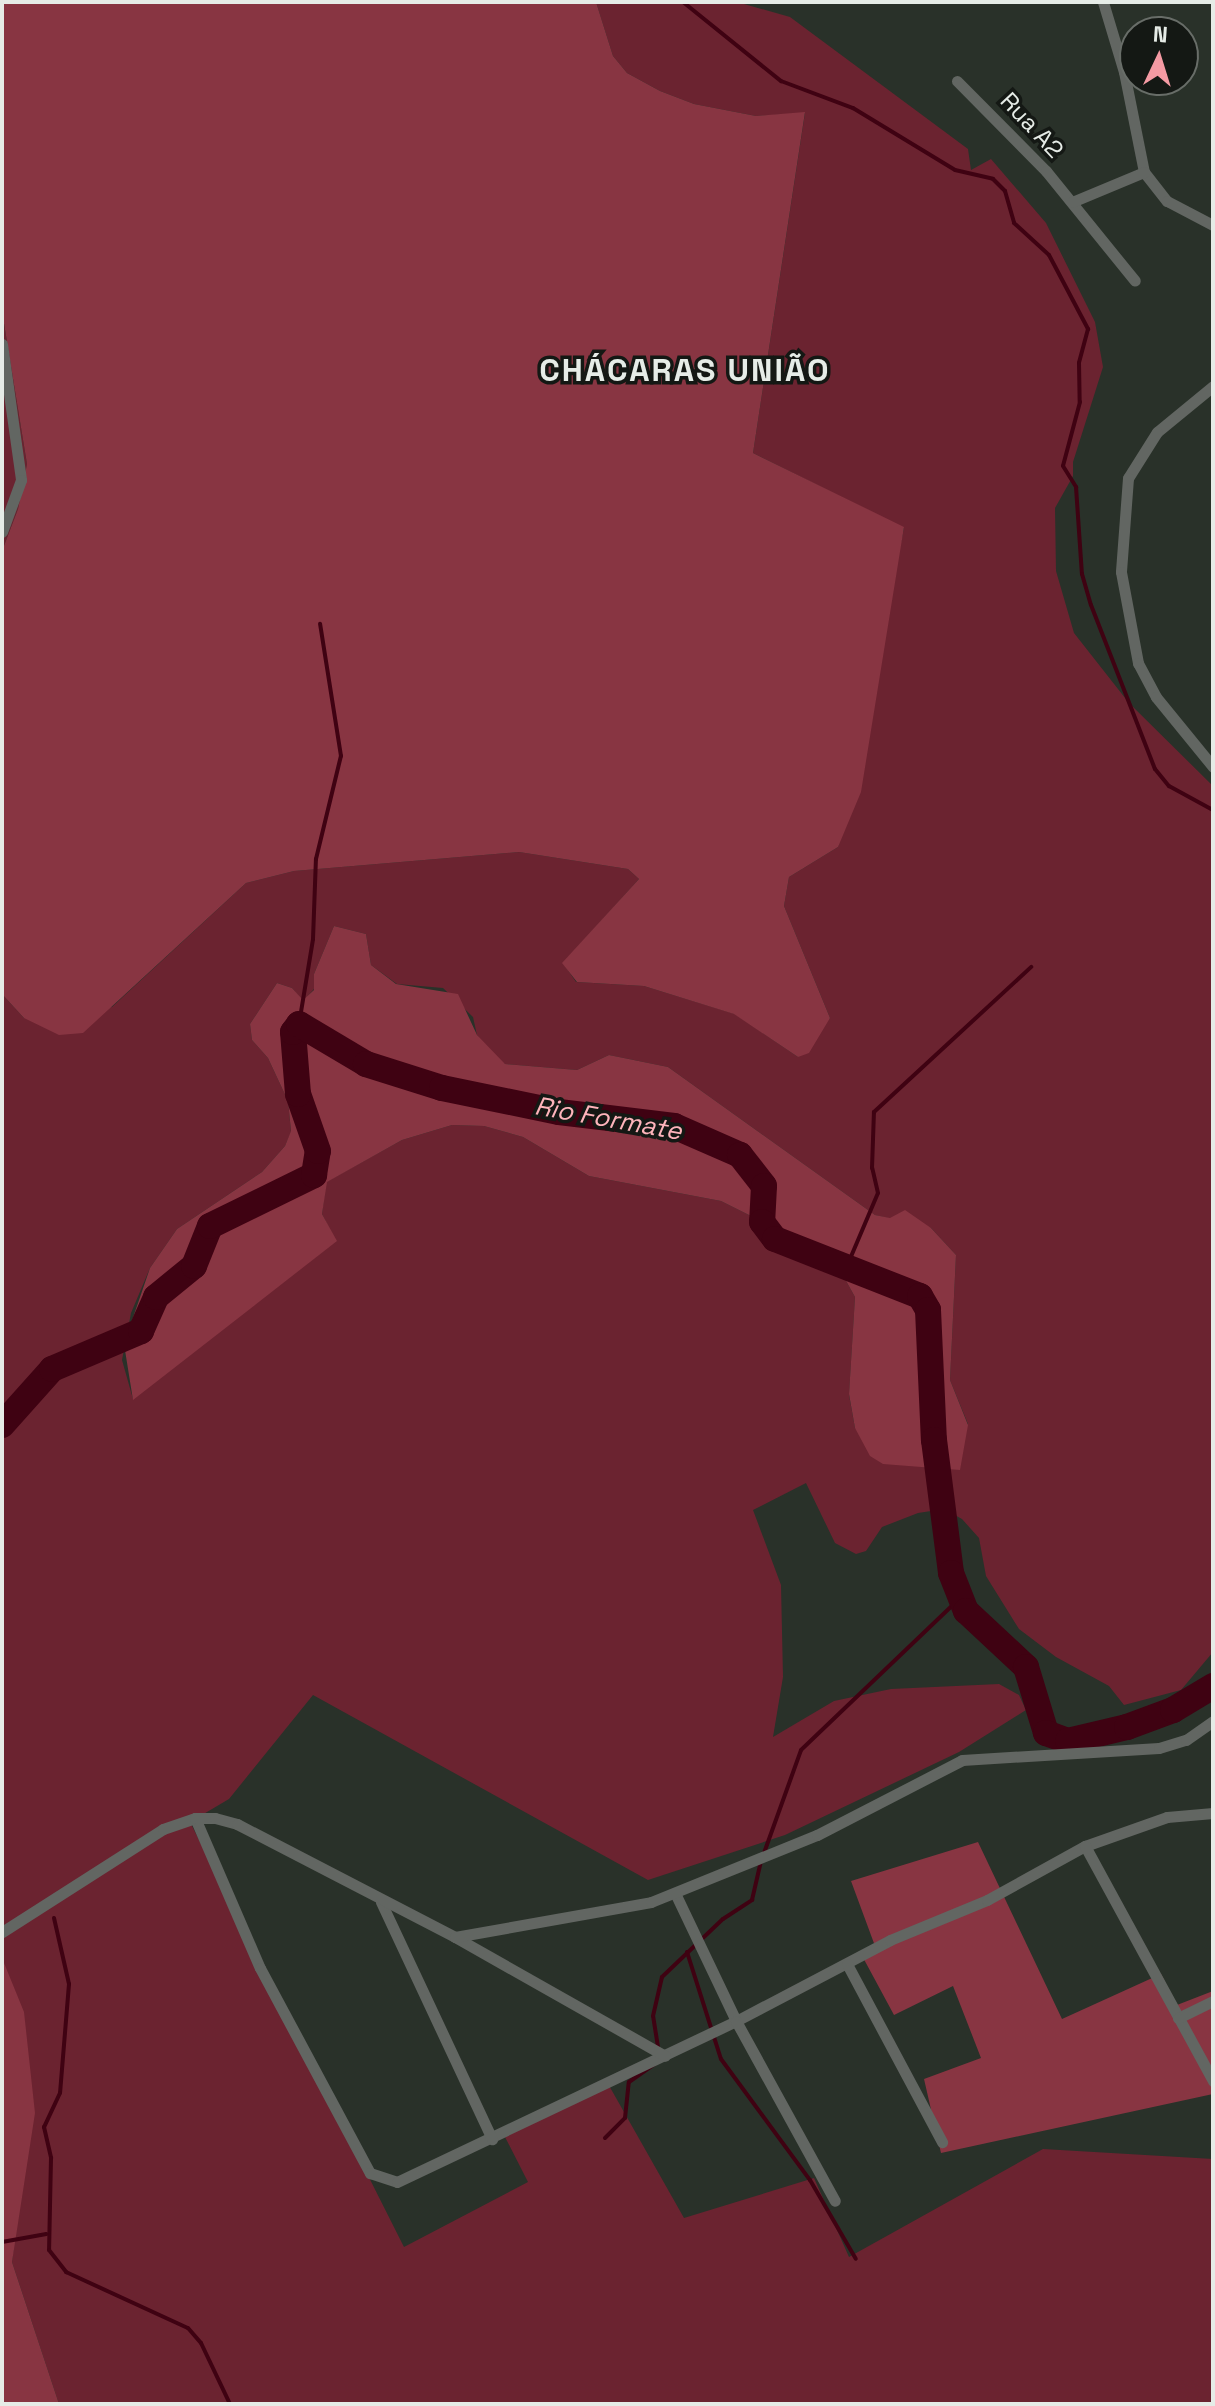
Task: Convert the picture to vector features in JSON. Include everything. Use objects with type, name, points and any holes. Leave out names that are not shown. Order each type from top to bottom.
[{"type":"street","points":[[1093,2],[1112,32]]},
{"type":"street","points":[[1103,2],[1144,172],[1167,201],[1213,225]]},
{"type":"street","name":"Rua A2","points":[[957,81],[1072,202],[1135,281]]},
{"type":"street","points":[[1072,202],[1144,172]]},
{"type":"street","points":[[2,344],[21,480],[2,532]]},
{"type":"street","points":[[1213,386],[1157,432],[1128,478],[1121,572],[1138,663],[1156,697],[1213,767]]},
{"type":"street","points":[[455,1937],[626,1908],[675,1893],[817,1835],[962,1760],[1159,1748],[1186,1740],[1213,1721]]},
{"type":"street","points":[[195,1818],[260,1968],[370,2173],[385,2182],[408,2180],[736,2021],[937,1918],[987,1900],[1085,1846],[1143,1823],[1213,1813]]},
{"type":"street","points":[[2,1932],[163,1829],[195,1818],[237,1824],[381,1902],[455,1937],[665,2056]]},
{"type":"street","points":[[1085,1846],[1213,2081]]},
{"type":"street","points":[[675,1893],[736,2021],[835,2201]]},
{"type":"street","points":[[381,1902],[492,2139]]},
{"type":"street","points":[[847,1964],[942,2142]]},
{"type":"street","points":[[1178,2018],[1213,2001]]},
{"type":"shaded area","points":[[2,2],[596,2],[613,56],[627,73],[660,91],[694,104],[756,116],[805,112],[753,453],[904,527],[861,792],[838,847],[789,877],[784,906],[830,1018],[809,1053],[798,1057],[734,1014],[644,986],[577,982],[562,963],[639,879],[628,869],[519,852],[294,871],[246,883],[83,1033],[59,1035],[24,1018],[2,994],[2,551],[18,509],[27,464],[2,311]]},
{"type":"shaded area","points":[[596,2],[737,2],[790,17],[968,149],[971,170],[991,159],[1046,223],[1095,322],[1103,367],[1073,462],[1073,476],[1055,508],[1056,571],[1074,633],[1129,703],[1213,786],[1213,1652],[1181,1690],[1124,1705],[1109,1686],[1056,1657],[1019,1629],[986,1576],[979,1538],[962,1519],[944,1509],[918,1513],[882,1527],[866,1551],[856,1554],[835,1543],[806,1483],[753,1510],[781,1585],[783,1677],[773,1737],[834,1701],[891,1689],[999,1684],[1019,1695],[1026,1710],[959,1752],[785,1835],[648,1880],[313,1695],[229,1799],[190,1822],[404,2247],[528,2182],[505,2137],[607,2082],[684,2218],[814,2178],[849,2257],[1043,2149],[1213,2159],[1213,2404],[59,2404],[12,2262],[20,2194],[9,1979],[2,1958],[2,994],[24,1018],[112,1007],[246,883],[294,871],[519,852],[628,869],[639,879],[563,963],[576,982],[644,986],[735,1014],[798,1057],[830,1018],[784,906],[789,877],[838,847],[904,528],[753,453],[805,113],[756,116],[694,104],[660,91],[627,73],[613,56]],"holes":[[[334,926],[366,934],[371,965],[397,984],[443,988],[473,1017],[477,1035],[492,1057],[505,1064],[577,1070],[609,1055],[668,1067],[875,1215],[931,1228],[956,1255],[950,1380],[968,1424],[929,1464],[914,1463],[855,1428],[849,1395],[855,1297],[840,1270],[811,1246],[721,1201],[589,1176],[523,1137],[484,1126],[452,1125],[402,1140],[326,1182],[322,1214],[336,1241],[133,1399],[122,1360],[131,1313],[150,1268],[177,1229],[262,1172],[285,1146],[291,1132],[288,1101],[268,1058],[252,1040],[250,1024],[277,983],[292,988],[303,1001],[314,989],[314,974]]]},
{"type":"shaded area","points":[[2,311],[27,464],[18,509],[2,551]]},
{"type":"shaded area","points":[[334,926],[366,934],[371,965],[396,984],[458,994],[477,1035],[505,1064],[577,1070],[609,1055],[668,1067],[875,1215],[890,1218],[905,1210],[931,1228],[956,1255],[950,1380],[968,1425],[960,1470],[883,1464],[870,1456],[855,1428],[849,1394],[855,1297],[840,1270],[811,1246],[721,1201],[589,1176],[523,1137],[484,1126],[452,1125],[402,1140],[327,1182],[322,1214],[337,1241],[133,1400],[124,1344],[150,1268],[177,1229],[262,1172],[285,1146],[291,1131],[288,1101],[268,1058],[252,1040],[250,1024],[277,983],[292,988],[303,1000],[314,990],[314,974]]},
{"type":"shaded area","points":[[978,1842],[1062,2019],[1161,1974],[1177,2005],[1213,1991],[1213,2094],[941,2153],[924,2079],[981,2058],[953,1986],[894,2015],[860,1952],[875,1946],[851,1881]]},
{"type":"shaded area","points":[[2,1958],[24,2012],[35,2113],[12,2262],[59,2404],[2,2404]]},
{"type":"waterway","points":[[683,2],[781,81],[853,108],[955,170],[993,179],[1005,191],[1014,223],[1049,255],[1088,329],[1079,363],[1080,402],[1063,466],[1076,487],[1082,574],[1091,605],[1155,769],[1169,786],[1213,810]]},
{"type":"waterway","points":[[1213,184],[1213,197]]},
{"type":"waterway","points":[[299,1024],[313,939],[316,859],[341,756],[320,624]]},
{"type":"waterway","points":[[847,1266],[878,1193],[872,1168],[874,1112],[1031,967]]},
{"type":"waterway","name":"Rio Formate","points":[[2,1425],[52,1369],[141,1331],[156,1297],[194,1266],[210,1226],[314,1175],[318,1151],[298,1094],[293,1032],[299,1024],[366,1064],[442,1088],[559,1112],[674,1126],[740,1155],[764,1186],[762,1222],[775,1239],[920,1296],[928,1310],[934,1440],[951,1573],[966,1611],[1026,1667],[1046,1733],[1068,1741],[1127,1727],[1173,1710],[1213,1686]]},
{"type":"waterway","points":[[764,1853],[801,1750],[959,1599]]},
{"type":"waterway","points":[[658,2047],[653,2016],[662,1977],[723,1919],[752,1900],[761,1862]]},
{"type":"waterway","points":[[54,1918],[69,1984],[60,2093],[44,2127],[51,2158],[49,2250],[66,2272],[188,2328],[201,2343],[230,2404]]},
{"type":"waterway","points":[[687,1952],[721,2059],[810,2180],[856,2259]]},
{"type":"waterway","points":[[605,2138],[625,2118],[629,2082],[661,2060]]},
{"type":"waterway","points":[[2,2242],[46,2234]]},
{"type":"district","name":"CHÁCARAS UNIÃO","points":[[685,370]]}]
